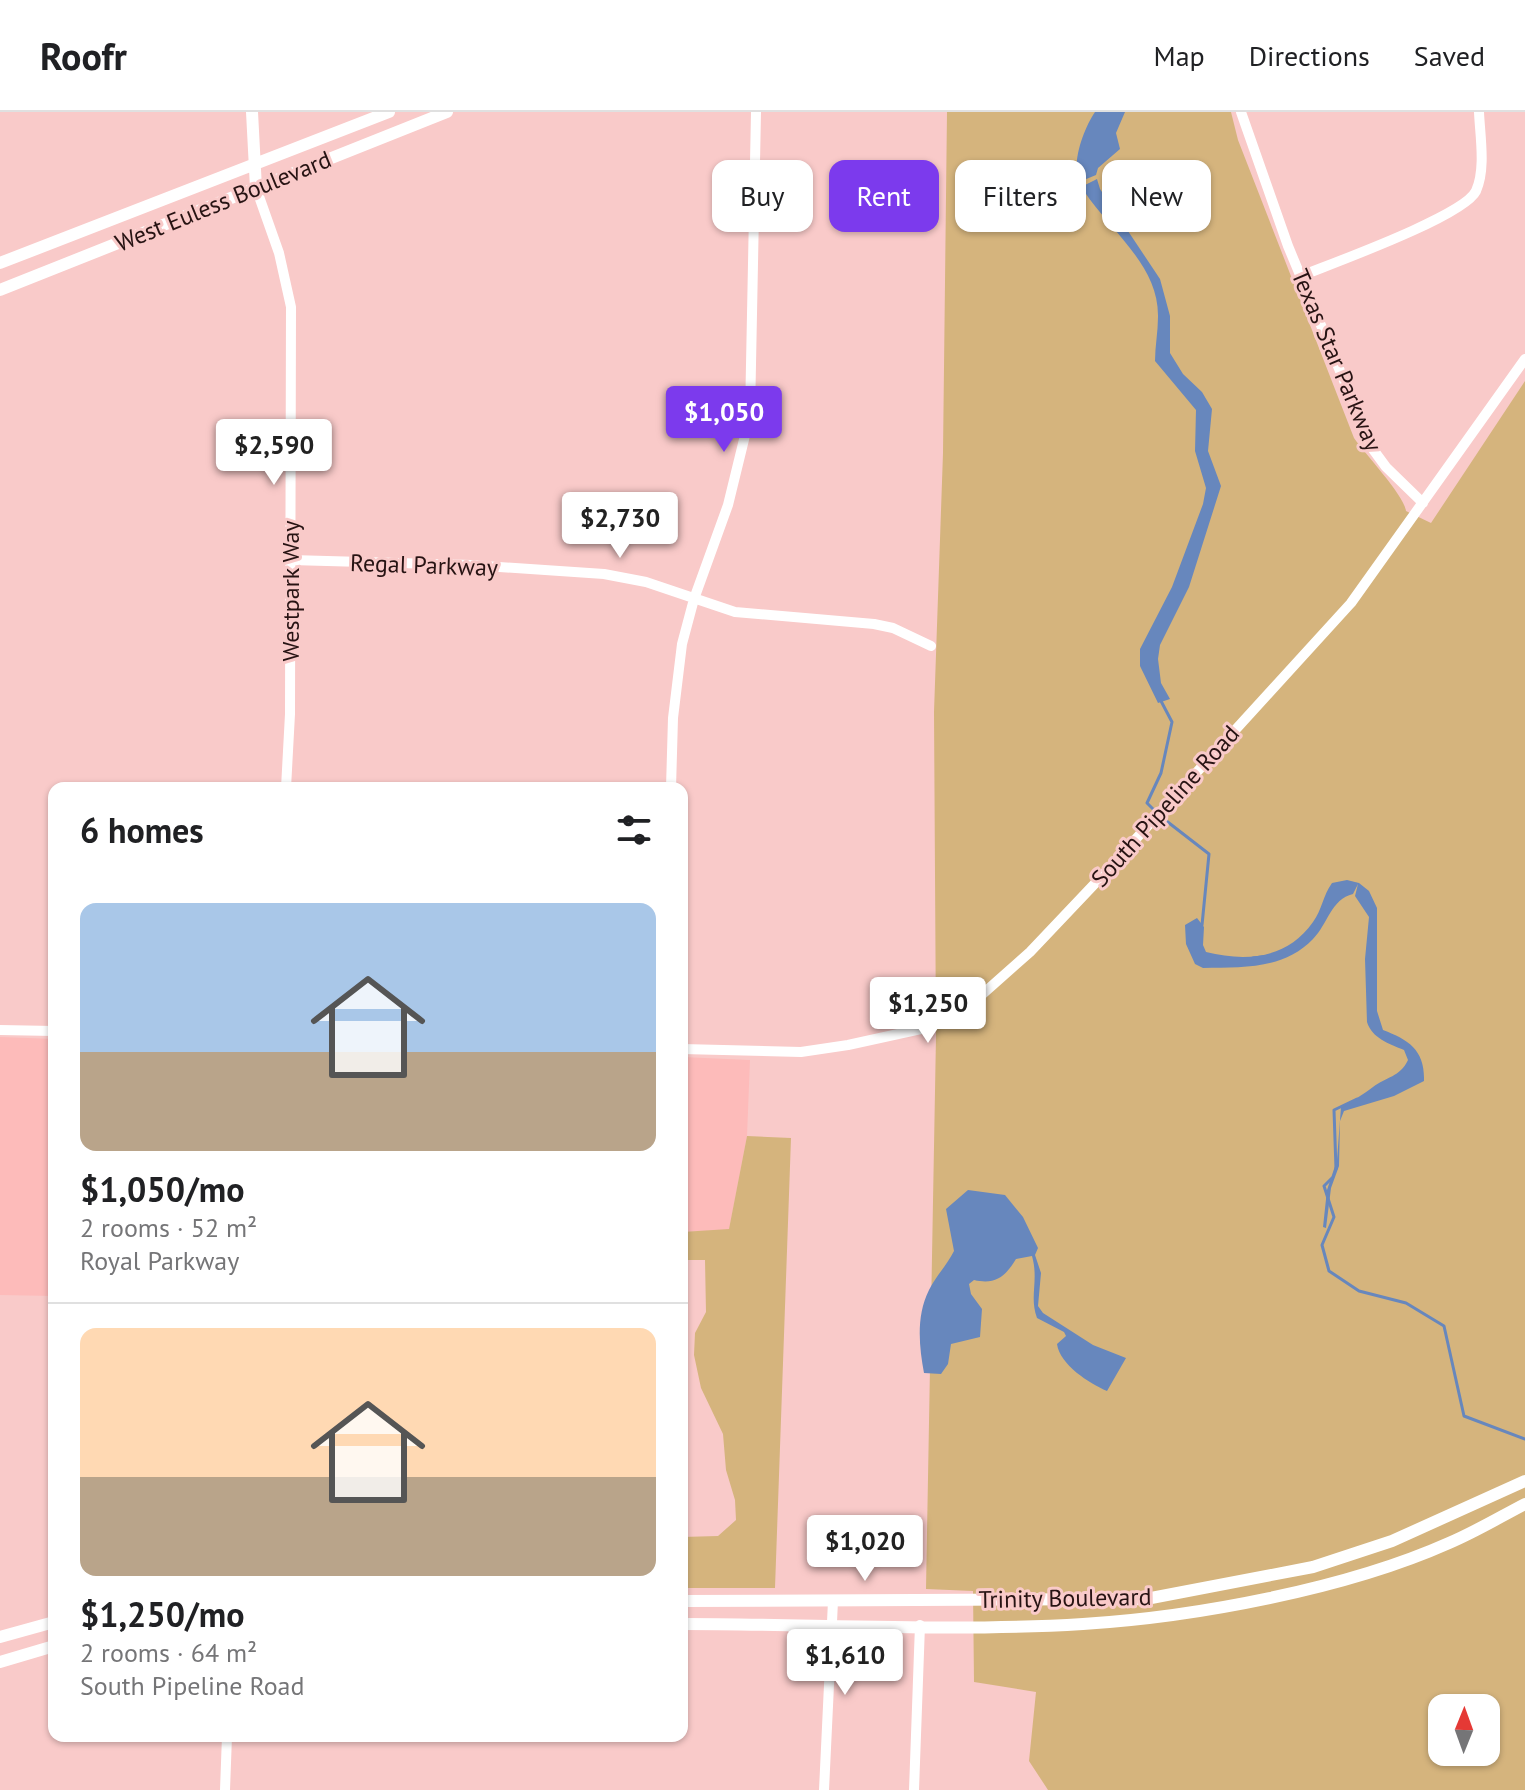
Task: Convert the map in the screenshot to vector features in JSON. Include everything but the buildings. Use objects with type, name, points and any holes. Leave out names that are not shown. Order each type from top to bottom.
[{"type":"main road","name":"Westpark Way","points":[[252,112],[256,188]]},
{"type":"main road","name":"West Euless Boulevard","points":[[0,263],[389,112]]},
{"type":"main road","name":"West Euless Boulevard","points":[[0,290],[447,112]]},
{"type":"main road","name":"Trinity Boulevard","points":[[688,1601],[1146,1599],[1313,1567],[1392,1541],[1525,1481]]},
{"type":"main road","name":"Trinity Boulevard","points":[[688,1624],[1084,1624],[1193,1611],[1277,1595],[1369,1572],[1448,1544],[1525,1504]]},
{"type":"main road","points":[[0,1637],[48,1624]]},
{"type":"main road","points":[[0,1662],[48,1648]]},
{"type":"street","points":[[671,782],[678,666],[694,599],[728,505],[750,415],[756,112]]},
{"type":"street","name":"Texas Star Parkway","points":[[1241,112],[1301,276],[1375,454],[1423,503]]},
{"type":"street","points":[[1301,276],[1428,223],[1465,204],[1474,195],[1480,173],[1479,112]]},
{"type":"street","name":"Westpark Way","points":[[256,188],[264,220],[279,253],[291,307],[291,560],[286,782]]},
{"type":"street","name":"South Pipeline Road","points":[[688,1049],[801,1052],[901,1035],[943,1021],[968,1007],[1030,952],[1103,875],[1351,603],[1525,359]]},
{"type":"street","name":"Regal Parkway","points":[[291,560],[471,565],[604,574],[646,582],[735,612],[893,628],[931,646]]},
{"type":"street","points":[[0,1030],[48,1031]]},
{"type":"street","points":[[824,1790],[833,1601]]},
{"type":"street","points":[[914,1790],[920,1625]]},
{"type":"street","points":[[225,1790],[227,1742]]},
{"type":"shaded area","points":[[947,112],[1231,112],[1238,140],[1354,438],[1392,485],[1406,511],[1431,523],[1525,381],[1525,1790],[1048,1790],[1029,1761],[1036,1692],[974,1682],[973,1591],[926,1589],[936,1036],[934,712],[943,453]]},
{"type":"shaded area","points":[[0,1037],[48,1039],[48,1296],[0,1295]]},
{"type":"shaded area","points":[[688,1057],[750,1060],[747,1136],[729,1230],[688,1232]]},
{"type":"shaded area","points":[[747,1136],[791,1138],[775,1588],[688,1588],[688,1537],[718,1536],[736,1520],[735,1500],[726,1470],[723,1434],[701,1388],[694,1355],[695,1333],[706,1312],[705,1260],[688,1260],[688,1232],[729,1229]]},
{"type":"water","points":[[1095,112],[1125,112],[1116,133],[1120,149],[1107,160],[1102,160],[1096,175],[1086,179],[1086,160],[1078,160],[1087,127]]},
{"type":"water","points":[[1097,179],[1102,192],[1102,215],[1086,194],[1086,184]]},
{"type":"water","points":[[1116,232],[1129,232],[1160,279],[1170,316],[1170,353],[1212,409],[1208,451],[1221,486],[1189,587],[1160,645],[1161,683],[1170,699],[1158,703],[1140,666],[1140,649],[1172,587],[1206,488],[1195,451],[1196,410],[1155,361],[1156,298],[1151,281]]},
{"type":"water","points":[[1347,880],[1359,883],[1369,891],[1377,908],[1377,1011],[1383,1030],[1414,1048],[1422,1061],[1424,1081],[1394,1096],[1344,1111],[1340,1121],[1339,1166],[1331,1188],[1326,1228],[1323,1227],[1327,1190],[1337,1160],[1341,1107],[1397,1073],[1408,1060],[1404,1050],[1377,1036],[1367,1022],[1365,959],[1369,917],[1355,896],[1358,884],[1353,894],[1335,906],[1313,939],[1276,962],[1247,967],[1203,968],[1195,964],[1186,944],[1185,925],[1197,918],[1204,927],[1203,945],[1206,952],[1236,957],[1265,955],[1291,944],[1303,934],[1316,917],[1332,883]]},
{"type":"water","points":[[968,1190],[1005,1195],[1023,1217],[1038,1248],[1035,1255],[1041,1273],[1038,1306],[1043,1313],[1093,1345],[1126,1358],[1107,1391],[1069,1366],[1057,1344],[1066,1336],[1064,1332],[1037,1318],[1032,1256],[1016,1259],[999,1278],[974,1280],[969,1284],[971,1294],[982,1309],[980,1337],[951,1344],[948,1364],[941,1374],[924,1373],[920,1342],[922,1310],[929,1290],[954,1251],[946,1209]]},
{"type":"waterway","points":[[1155,811],[1147,803],[1161,773],[1172,722],[1161,701]]},
{"type":"waterway","points":[[1160,816],[1209,854],[1202,925]]},
{"type":"waterway","points":[[1253,958],[1270,956]]},
{"type":"waterway","points":[[1336,1169],[1334,1110],[1357,1099]]},
{"type":"waterway","points":[[1332,1178],[1324,1186],[1334,1217],[1322,1245],[1329,1271],[1359,1291],[1406,1303],[1444,1326],[1464,1416],[1525,1439]]}]
